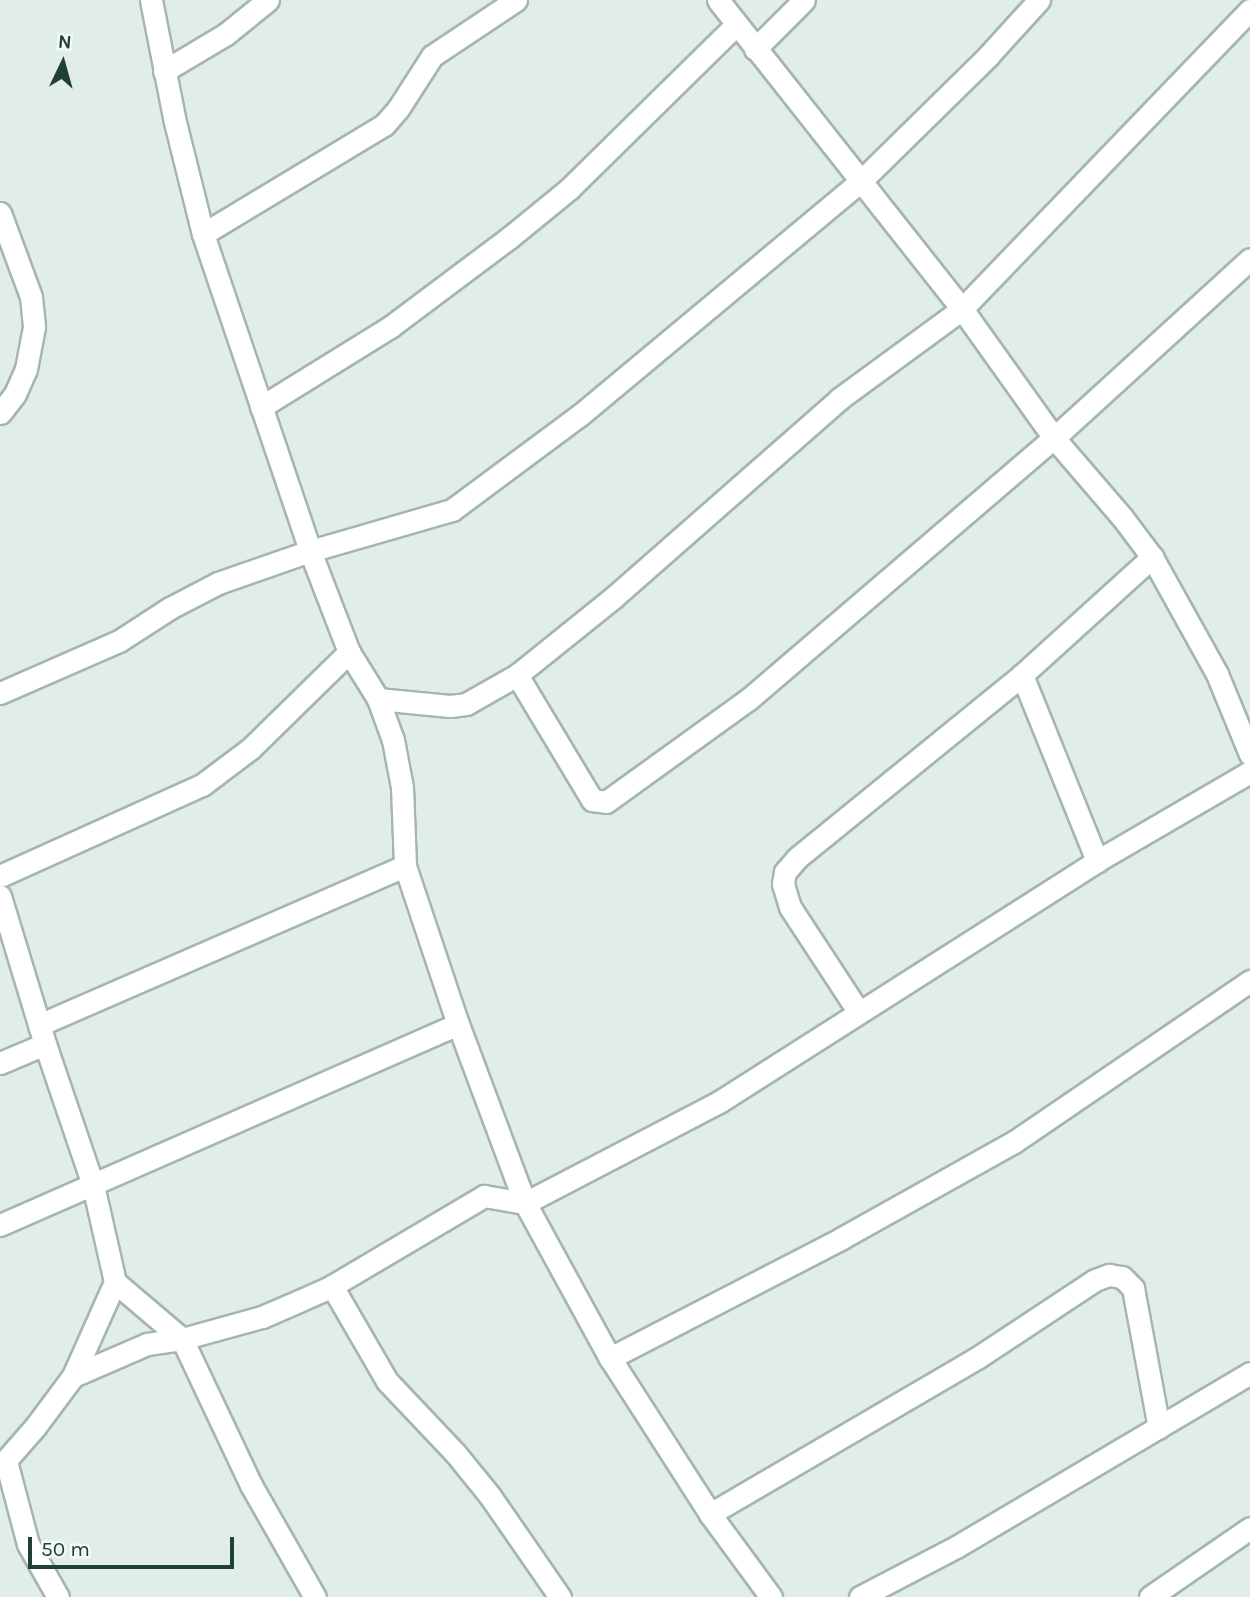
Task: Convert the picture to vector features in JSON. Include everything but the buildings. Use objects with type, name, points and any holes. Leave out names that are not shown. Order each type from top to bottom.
[{"type":"street","points":[[150,0],[203,234],[310,551],[349,652],[378,699],[393,740],[402,787],[405,866],[458,1024],[524,1203],[610,1358],[710,1514],[771,1597]]},
{"type":"street","points":[[164,71],[226,34],[268,0]]},
{"type":"street","points":[[203,234],[384,125],[398,109],[432,56],[516,0]]},
{"type":"street","points":[[718,0],[961,309],[1054,438],[1122,517],[1152,557],[1217,674],[1250,754]]},
{"type":"street","points":[[755,49],[804,0]]},
{"type":"street","points":[[0,693],[120,641],[170,608],[218,583],[310,551],[452,510],[580,415],[860,182],[988,56],[1039,0]]},
{"type":"street","points":[[378,699],[450,706],[466,704],[517,675],[614,597],[839,399],[961,309],[1250,10]]},
{"type":"street","points":[[261,407],[390,327],[509,238],[570,188],[736,25]]},
{"type":"street","points":[[0,213],[31,297],[34,327],[26,369],[15,394],[0,414]]},
{"type":"street","points":[[517,675],[592,800],[606,802],[749,699],[1054,438],[1250,259]]},
{"type":"street","points":[[858,1011],[790,907],[783,884],[785,872],[797,858],[1022,675],[1152,557]]},
{"type":"street","points":[[0,876],[202,785],[250,749],[349,652]]},
{"type":"street","points":[[1022,675],[1097,861]]},
{"type":"street","points":[[73,1376],[147,1344],[182,1339],[262,1317],[332,1286],[484,1196],[524,1203],[719,1102],[1097,861],[1250,772]]},
{"type":"street","points":[[0,1063],[42,1035],[405,866]]},
{"type":"street","points":[[0,896],[42,1035],[93,1185],[115,1282],[182,1339],[251,1485],[315,1597]]},
{"type":"street","points":[[610,1358],[842,1238],[1014,1142],[1250,981]]},
{"type":"street","points":[[0,1225],[458,1024]]},
{"type":"street","points":[[710,1514],[977,1358],[1095,1280],[1109,1275],[1122,1278],[1133,1288],[1159,1428]]},
{"type":"street","points":[[58,1597],[40,1571],[28,1544],[3,1464],[73,1376],[115,1282]]},
{"type":"street","points":[[332,1286],[387,1381],[456,1454],[490,1496],[560,1597]]},
{"type":"street","points":[[860,1597],[956,1547],[1250,1373]]},
{"type":"street","points":[[1150,1597],[1250,1528]]}]
